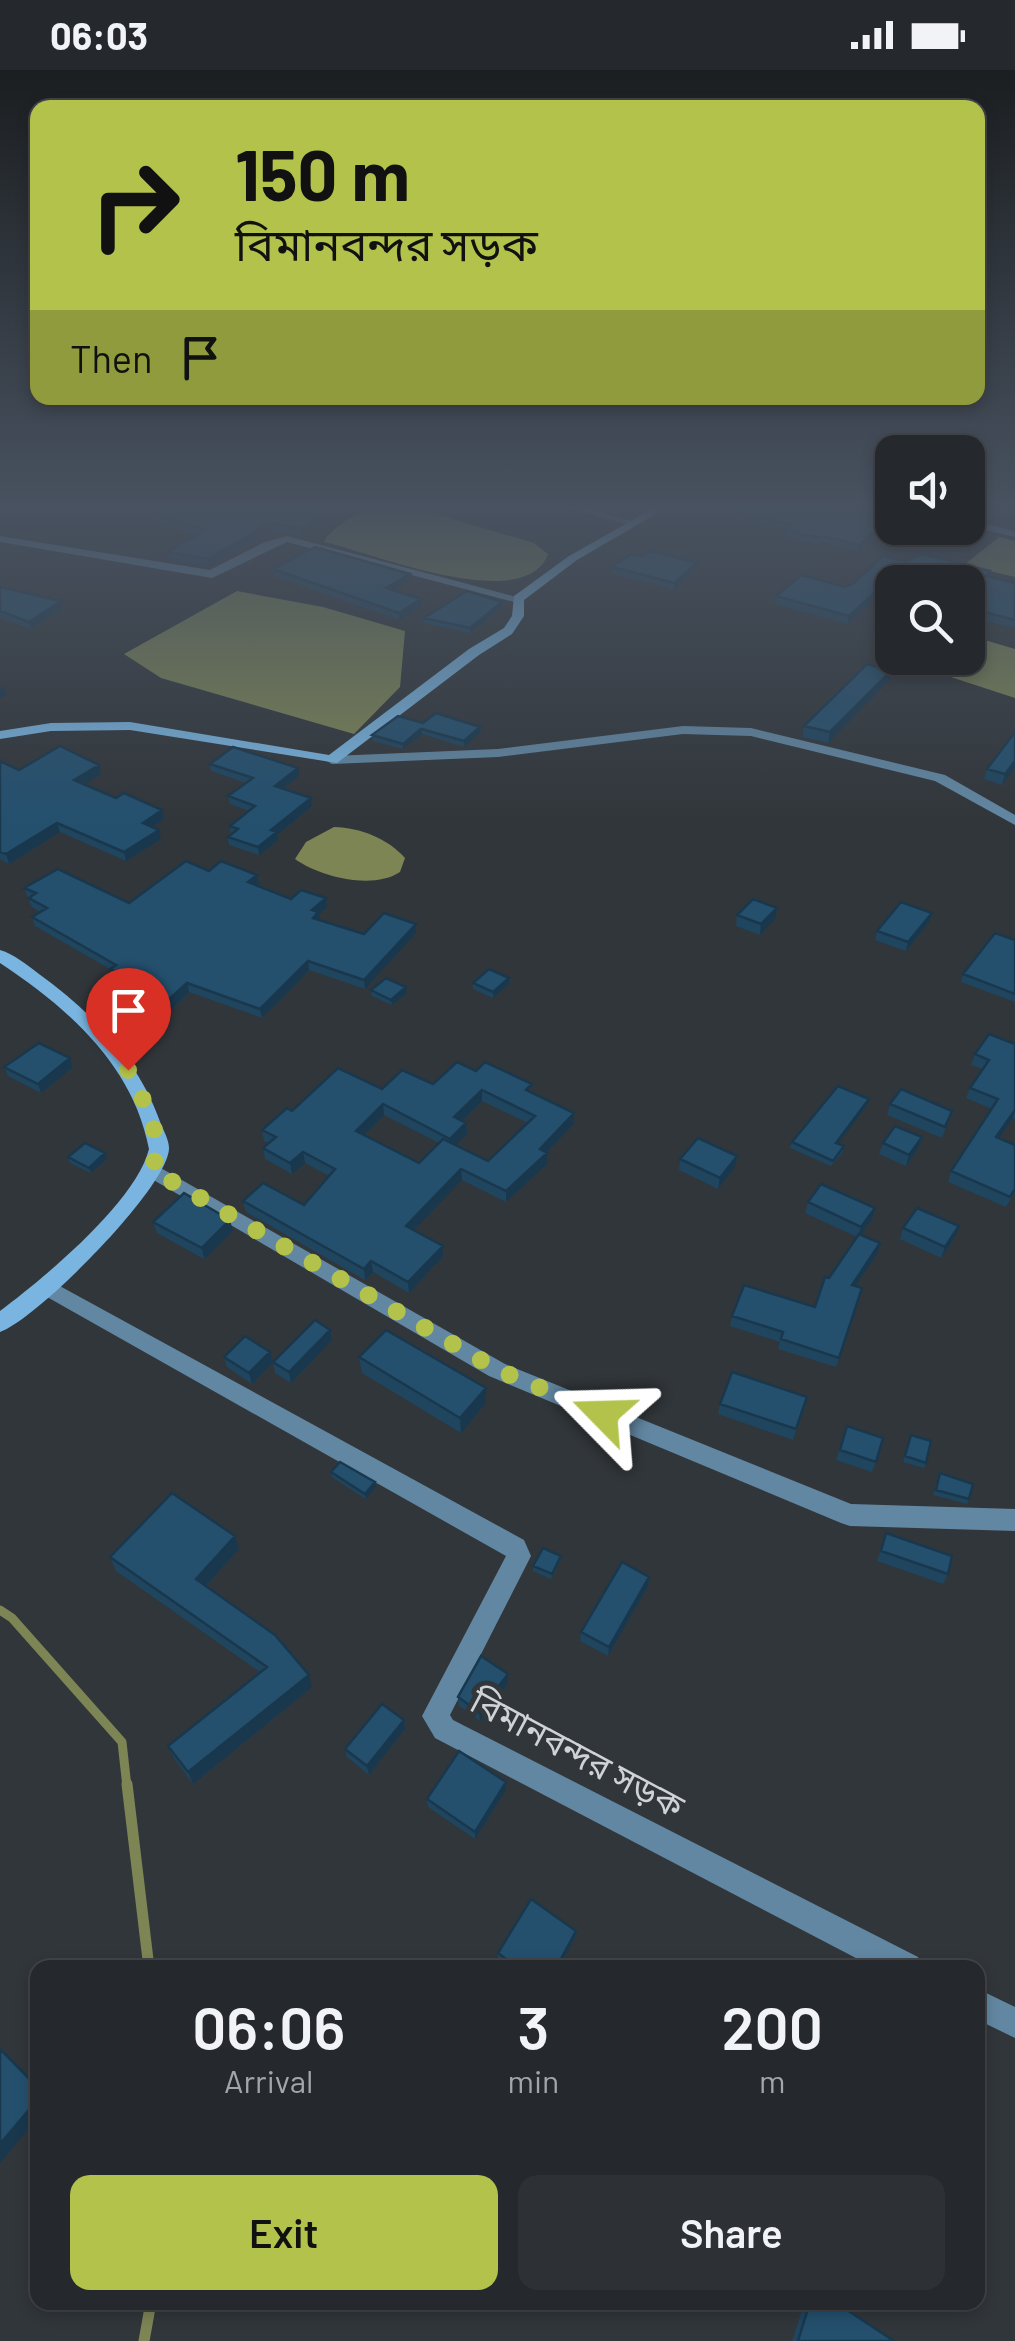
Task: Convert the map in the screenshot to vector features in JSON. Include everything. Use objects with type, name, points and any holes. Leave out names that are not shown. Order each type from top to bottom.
[{"type":"main road","points":[[0,735],[51,727],[130,726],[332,760],[474,652],[508,632],[518,610]]},
{"type":"main road","points":[[0,954],[33,976],[91,1026],[128,1070],[148,1110],[159,1150],[152,1170],[112,1220],[47,1287],[0,1324]]},
{"type":"street","points":[[332,760],[498,753],[683,730],[751,732],[940,778],[1015,821]]},
{"type":"street","points":[[152,1170],[498,1370],[832,1508],[850,1515],[1015,1520]]},
{"type":"street","name":"বিমানবন্দর সড়ক","points":[[47,1287],[515,1548],[519,1556],[435,1716],[444,1729],[892,1960]]},
{"type":"street","points":[[985,2008],[1015,2023]]},
{"type":"shaded area","points":[[203,610],[333,610],[405,631],[400,687],[354,734],[161,678],[124,654]]},
{"type":"shaded area","points":[[985,640],[1015,649],[1015,698],[945,675],[985,675]]},
{"type":"shaded area","points":[[334,827],[364,832],[390,845],[405,858],[400,872],[362,881],[332,876],[295,859],[306,842]]},
{"type":"building","points":[[0,610],[47,610],[29,622]]},
{"type":"building","points":[[437,610],[492,610],[470,628],[424,618]]},
{"type":"building","points":[[827,610],[856,610],[849,616]]},
{"type":"building","points":[[985,610],[1015,610],[1015,620],[985,612]]},
{"type":"building","points":[[867,664],[875,666],[875,675],[887,675],[830,732],[804,726]]},
{"type":"building","points":[[436,713],[480,727],[464,741],[421,729],[403,744],[372,735],[398,716],[423,723]]},
{"type":"building","points":[[1015,732],[1015,761],[1005,774],[987,769]]},
{"type":"building","points":[[60,746],[99,765],[74,780],[116,798],[124,793],[162,810],[143,823],[159,830],[124,852],[57,823],[6,854],[0,852],[0,761],[19,770]]},
{"type":"building","points":[[233,747],[298,768],[275,786],[311,798],[271,830],[277,832],[258,847],[228,837],[238,829],[230,826],[255,806],[228,796],[253,778],[210,764]]},
{"type":"building","points":[[186,861],[209,871],[221,861],[257,875],[248,882],[291,899],[301,890],[326,898],[312,910],[318,912],[313,918],[364,934],[384,913],[416,924],[364,980],[308,961],[260,1009],[187,983],[167,1001],[146,994],[151,990],[110,969],[116,965],[32,917],[47,908],[29,898],[36,893],[24,888],[58,869],[129,903]]},
{"type":"building","points":[[753,899],[777,908],[761,924],[737,915]]},
{"type":"building","points":[[901,902],[932,913],[908,942],[877,931]]},
{"type":"building","points":[[995,933],[1015,940],[1015,994],[963,974]]},
{"type":"building","points":[[489,969],[509,978],[493,992],[473,983]]},
{"type":"building","points":[[386,978],[406,987],[391,1000],[371,990]]},
{"type":"building","points":[[989,1034],[1015,1044],[1015,1110],[996,1137],[1015,1145],[1015,1189],[1010,1197],[951,1171],[998,1099],[970,1088],[989,1060],[975,1054]]},
{"type":"building","points":[[39,1043],[70,1058],[38,1084],[4,1067]]},
{"type":"building","points":[[457,1062],[476,1071],[485,1062],[532,1084],[526,1090],[574,1113],[540,1149],[547,1153],[506,1191],[461,1169],[406,1226],[443,1246],[408,1282],[371,1261],[364,1269],[243,1201],[263,1183],[304,1205],[335,1169],[303,1152],[290,1163],[263,1148],[276,1137],[262,1130],[287,1108],[292,1111],[338,1068],[382,1089],[402,1070],[433,1084]],"holes":[[[482,1090],[535,1116],[488,1161],[443,1139],[419,1163],[356,1131],[383,1104],[450,1139],[466,1123],[454,1117]]]},
{"type":"building","points":[[838,1086],[869,1099],[836,1143],[844,1146],[833,1161],[792,1142]]},
{"type":"building","points":[[901,1089],[952,1111],[945,1127],[890,1104]]},
{"type":"building","points":[[895,1126],[922,1137],[909,1155],[883,1143]]},
{"type":"building","points":[[698,1138],[737,1156],[720,1178],[680,1159]]},
{"type":"building","points":[[85,1143],[105,1153],[89,1168],[68,1157]]},
{"type":"building","points":[[821,1184],[875,1208],[861,1227],[808,1202]]},
{"type":"building","points":[[184,1193],[230,1220],[202,1248],[153,1222]]},
{"type":"building","points":[[917,1208],[959,1226],[945,1247],[903,1228]]},
{"type":"building","points":[[859,1234],[880,1243],[852,1285],[862,1288],[839,1358],[781,1339],[783,1332],[732,1316],[744,1285],[815,1307],[825,1277],[829,1278]]},
{"type":"building","points":[[315,1320],[330,1330],[289,1372],[273,1362]]},
{"type":"building","points":[[386,1330],[486,1388],[460,1418],[359,1357]]},
{"type":"building","points":[[245,1336],[270,1352],[249,1373],[224,1357]]},
{"type":"building","points":[[732,1372],[807,1397],[796,1429],[720,1404]]},
{"type":"building","points":[[847,1426],[883,1438],[876,1462],[840,1450]]},
{"type":"building","points":[[911,1435],[931,1441],[926,1463],[905,1456]]},
{"type":"building","points":[[340,1462],[375,1482],[365,1494],[331,1472]]},
{"type":"building","points":[[940,1473],[973,1484],[969,1499],[936,1490]]},
{"type":"building","points":[[172,1493],[235,1536],[196,1579],[275,1635],[309,1675],[188,1772],[168,1746],[267,1667],[110,1557]]},
{"type":"building","points":[[886,1533],[952,1556],[948,1574],[881,1551]]},
{"type":"building","points":[[543,1548],[561,1556],[552,1574],[533,1566]]},
{"type":"building","points":[[622,1562],[649,1577],[609,1647],[581,1632]]},
{"type":"building","points":[[481,1656],[508,1674],[479,1712],[458,1697]]},
{"type":"building","points":[[382,1704],[404,1720],[367,1766],[345,1749]]},
{"type":"building","points":[[459,1751],[506,1782],[475,1832],[427,1799]]},
{"type":"building","points":[[531,1899],[576,1931],[560,1960],[507,1960],[498,1953]]},
{"type":"building","points":[[0,2049],[30,2080],[30,2108],[0,2144]]},
{"type":"building","points":[[808,2310],[847,2310],[894,2341],[798,2341]]},
{"type":"waterway","points":[[0,1610],[12,1618],[122,1742],[127,1787]]},
{"type":"waterway","points":[[127,1784],[148,1960]]},
{"type":"waterway","points":[[144,2341],[150,2310]]},
{"type":"route","points":[[128,1070],[148,1110],[159,1150],[152,1170],[498,1370],[603,1414]]}]
